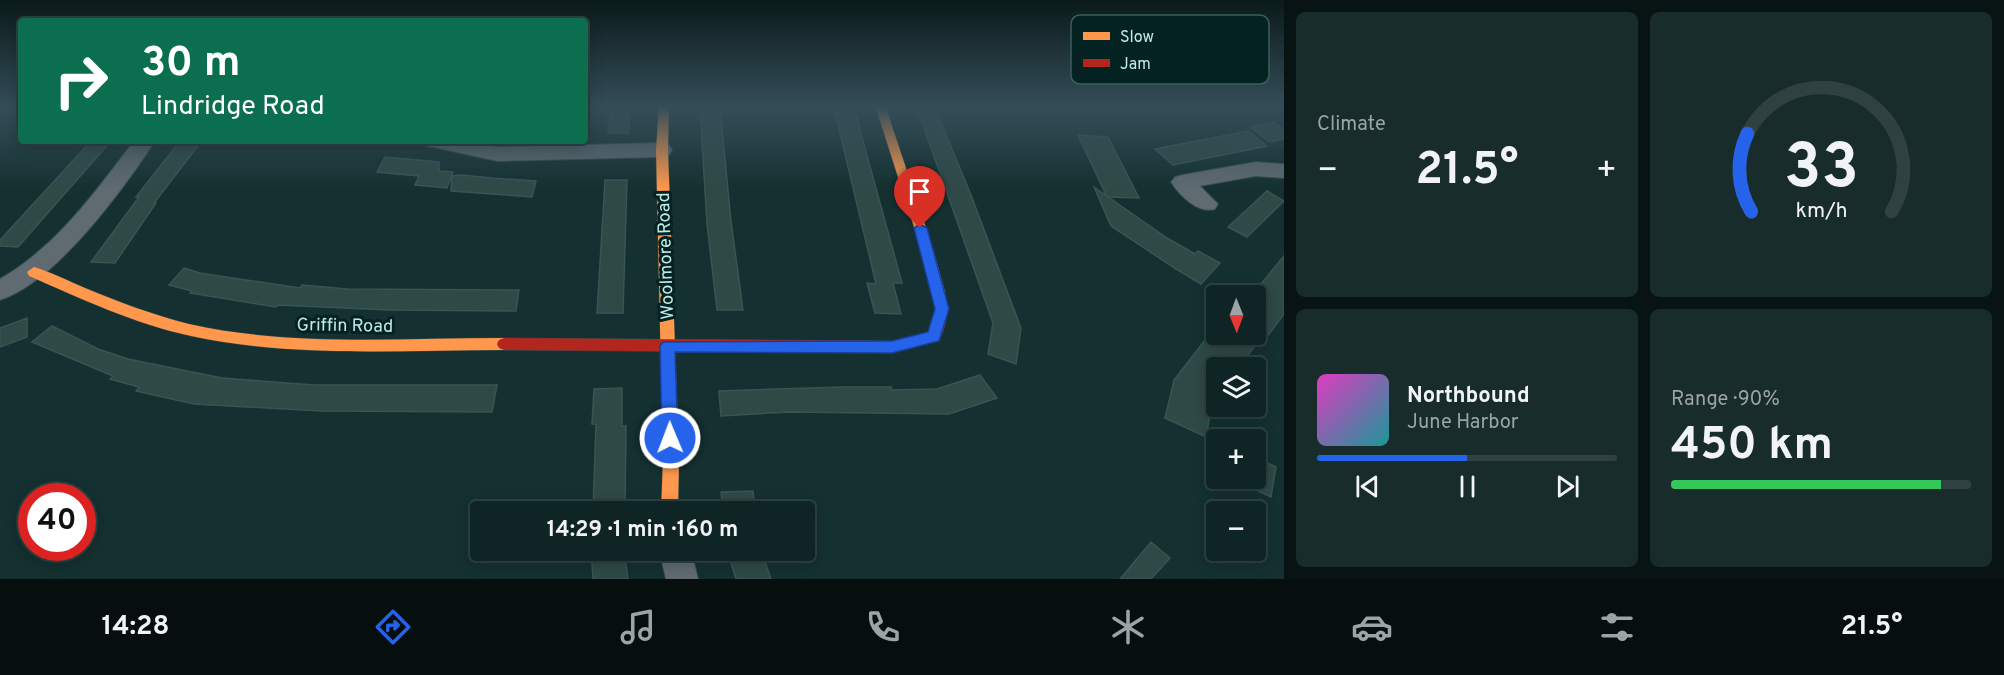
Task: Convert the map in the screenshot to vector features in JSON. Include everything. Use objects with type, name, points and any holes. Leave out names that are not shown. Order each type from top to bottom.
[{"type":"street","name":"Woolmore Road","points":[[663,135],[669,501]]},
{"type":"street","name":"Griffin Road","points":[[34,272],[116,307],[191,330],[271,342],[892,347],[934,337],[942,309],[927,249],[890,135]]},
{"type":"street","points":[[0,291],[34,272],[91,211],[143,144]]},
{"type":"street","points":[[448,144],[497,154],[662,150]]},
{"type":"street","points":[[1208,204],[1182,182],[1256,169],[1284,171]]},
{"type":"street","points":[[678,561],[682,579]]},
{"type":"building","points":[[702,135],[723,135],[743,310],[717,310],[707,224]]},
{"type":"building","points":[[840,135],[861,135],[902,283],[893,283],[901,314],[875,313],[867,283],[876,284]]},
{"type":"building","points":[[927,135],[946,135],[971,195],[1021,328],[1016,364],[988,354],[993,323]]},
{"type":"building","points":[[1078,135],[1108,137],[1139,198],[1107,197]]},
{"type":"building","points":[[1227,135],[1253,135],[1267,146],[1173,165],[1155,149]]},
{"type":"building","points":[[1260,135],[1284,135],[1284,139],[1269,142]]},
{"type":"building","points":[[88,144],[108,144],[18,247],[0,246],[0,240]]},
{"type":"building","points":[[178,144],[199,144],[154,203],[156,203],[115,263],[91,262],[139,197],[136,197]]},
{"type":"building","points":[[385,157],[439,162],[439,171],[453,172],[447,188],[415,185],[419,176],[377,172]]},
{"type":"building","points":[[452,176],[536,181],[532,197],[451,191]]},
{"type":"building","points":[[605,180],[627,180],[623,313],[597,313]]},
{"type":"building","points":[[1094,187],[1167,238],[1195,254],[1198,251],[1220,263],[1201,284],[1176,269],[1111,226]]},
{"type":"building","points":[[1267,191],[1284,201],[1247,237],[1228,227]]},
{"type":"building","points":[[1284,256],[1284,314],[1266,338],[1266,285],[1260,285]]},
{"type":"building","points":[[184,268],[200,273],[300,288],[302,285],[347,289],[519,290],[516,311],[389,310],[278,305],[276,307],[190,293],[192,291],[169,285]]},
{"type":"building","points":[[27,318],[27,337],[0,347],[0,328]]},
{"type":"building","points":[[52,326],[98,349],[128,359],[222,378],[314,385],[497,385],[492,412],[322,411],[194,404],[136,391],[139,387],[110,379],[113,376],[32,342]]},
{"type":"building","points":[[1206,339],[1206,345],[1256,345],[1247,357],[1206,357],[1206,417],[1210,417],[1206,437],[1165,418],[1174,380]]},
{"type":"building","points":[[980,375],[997,398],[949,414],[789,412],[721,416],[719,391],[842,387],[891,387],[892,390],[937,389]]},
{"type":"building","points":[[622,388],[622,426],[626,426],[625,501],[593,501],[596,424],[592,424],[594,389]]},
{"type":"building","points":[[1266,462],[1276,467],[1271,497],[1256,490],[1266,489]]},
{"type":"building","points":[[753,491],[754,501],[722,501],[721,492]]},
{"type":"building","points":[[1151,542],[1170,558],[1151,579],[1120,579]]},
{"type":"building","points":[[592,561],[626,561],[628,579],[593,579]]},
{"type":"building","points":[[730,561],[765,561],[771,579],[736,579]]},
{"type":"traffic: slow","points":[[663,135],[671,460],[669,501]]},
{"type":"traffic: slow","points":[[890,135],[927,249],[938,292]]},
{"type":"traffic: slow","points":[[34,272],[111,305],[151,319],[228,337],[306,343],[504,344]]},
{"type":"traffic: jam","points":[[504,344],[892,347],[934,337],[942,309],[938,292]]},
{"type":"route","points":[[670,438],[668,346],[892,347],[934,337],[942,309],[920,228]]}]
